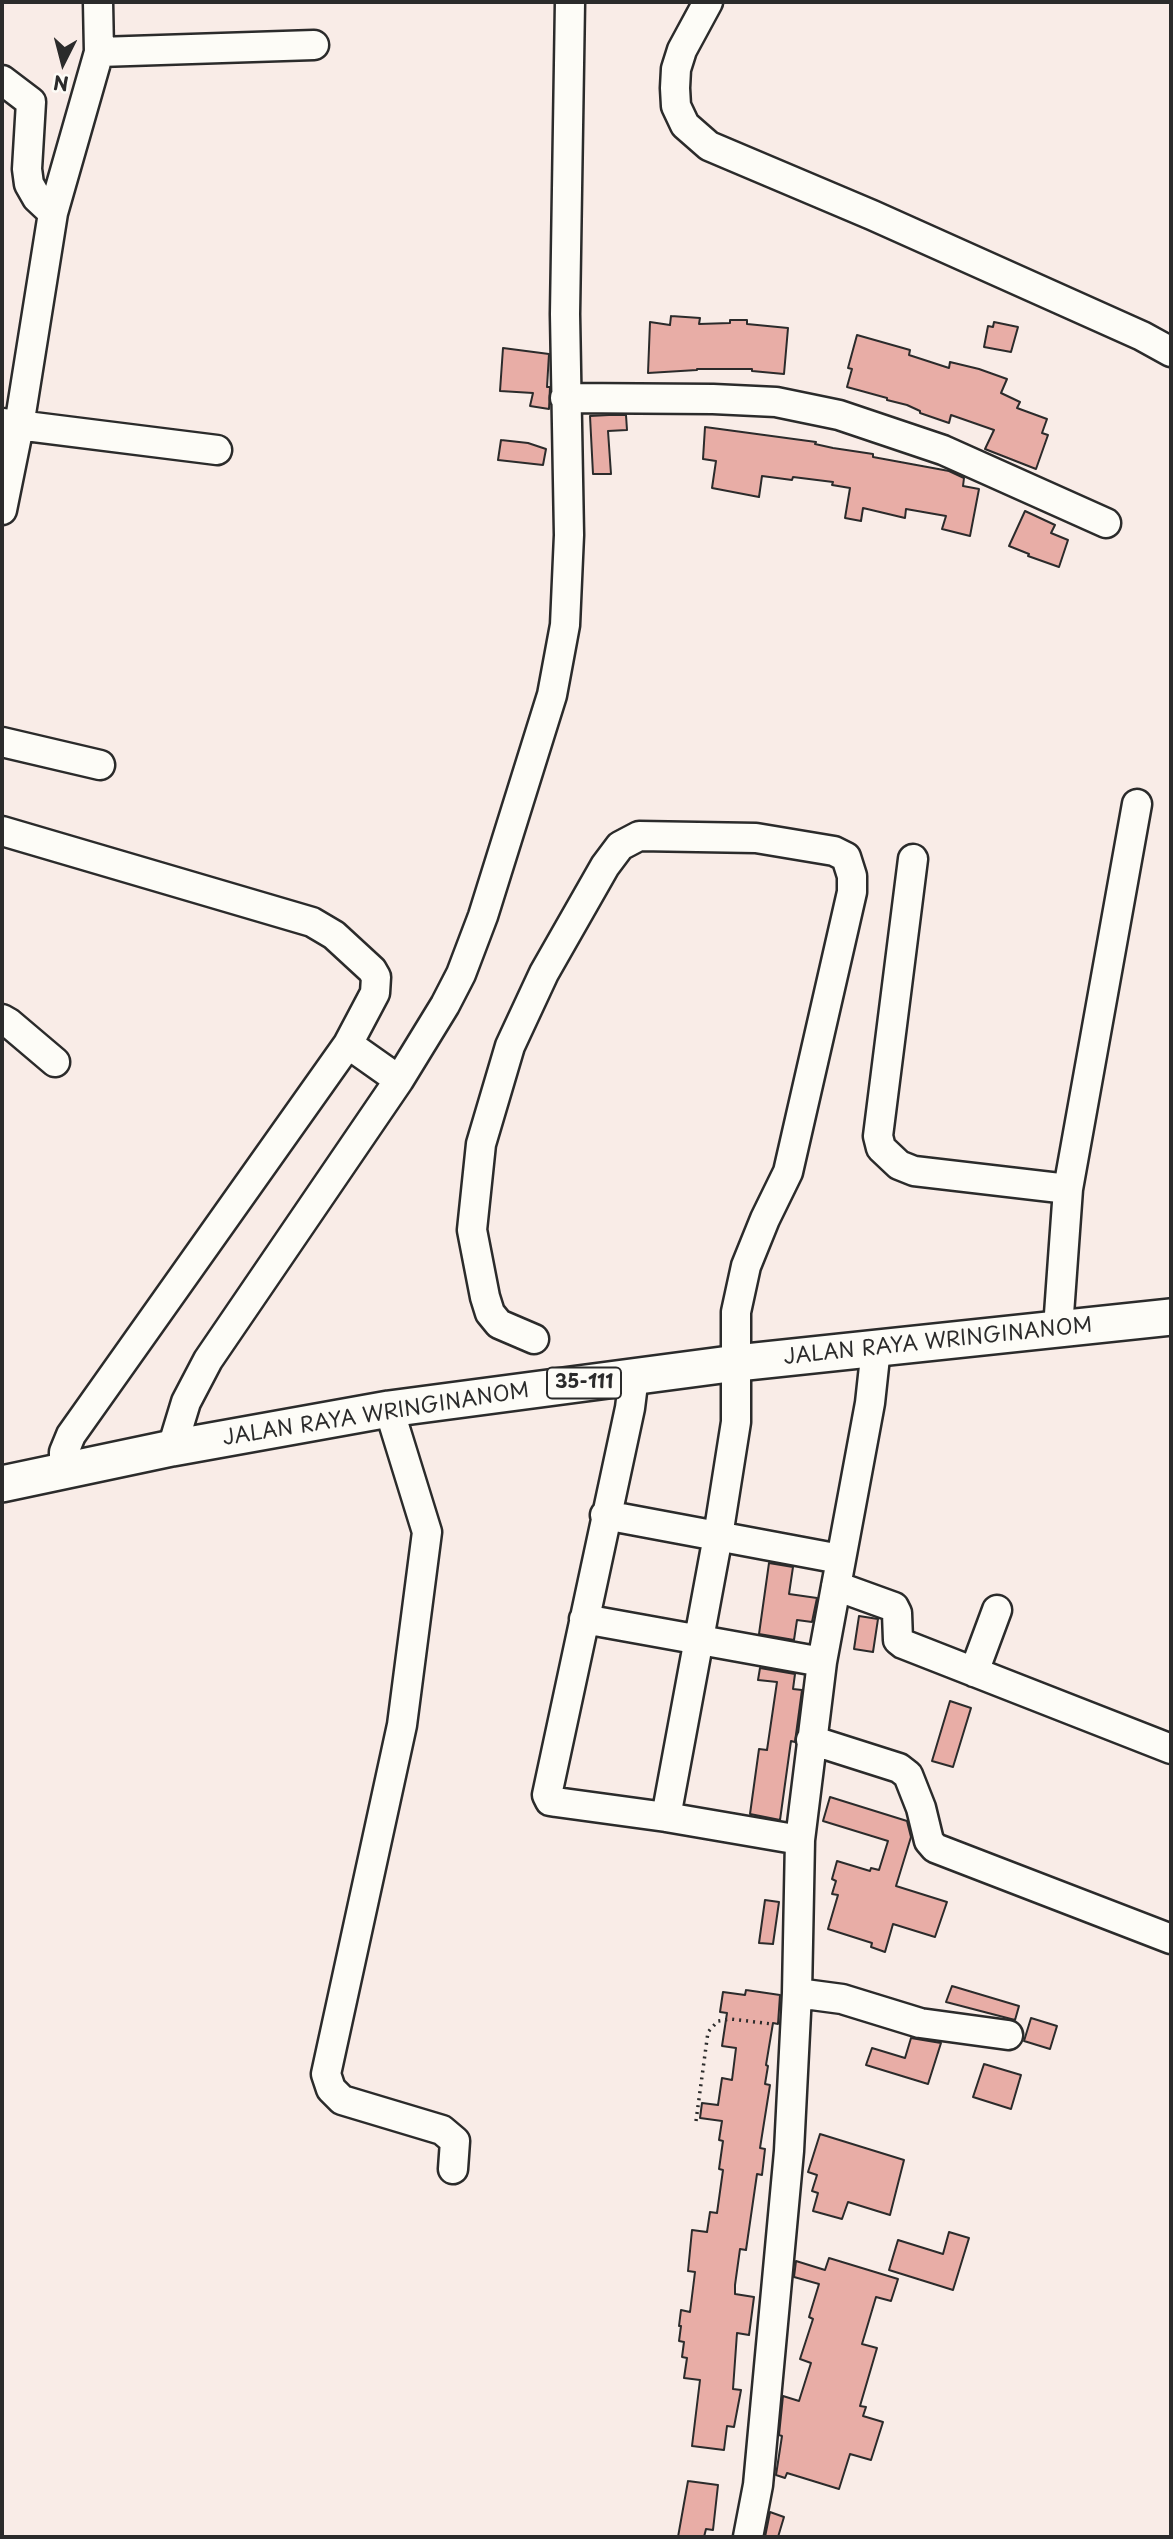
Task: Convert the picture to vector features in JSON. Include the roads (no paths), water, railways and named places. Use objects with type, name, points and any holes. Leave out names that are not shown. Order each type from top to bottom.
[{"type":"main road","name":"JALAN RAYA WRINGINANOM","points":[[2,1484],[172,1448],[396,1436],[873,1376],[1058,1328],[1171,1317]]},
{"type":"street","points":[[172,1448],[186,1402],[208,1360],[399,1080],[445,1005],[471,951],[552,695],[565,625],[568,578],[565,398],[570,2]]},
{"type":"street","points":[[708,2],[682,50],[676,69],[675,88],[676,106],[685,125],[709,146],[872,215],[1142,336],[1171,352]]},
{"type":"street","points":[[2,510],[10,424],[53,213],[99,52],[99,12]]},
{"type":"street","points":[[99,52],[314,46]]},
{"type":"street","points":[[2,80],[31,102],[27,169],[29,184],[37,198],[53,213]]},
{"type":"street","points":[[565,398],[776,402],[839,415],[943,450],[1106,523]]},
{"type":"street","points":[[10,424],[217,450]]},
{"type":"street","points":[[2,742],[100,765]]},
{"type":"street","points":[[1058,1328],[1068,1189],[1137,804]]},
{"type":"street","points":[[2,831],[312,922],[352,950],[376,977],[375,993],[348,1044],[71,1435],[64,1452],[64,1470]]},
{"type":"street","points":[[534,1339],[499,1324],[490,1313],[485,1297],[472,1230],[481,1144],[510,1046],[544,973],[605,866],[620,846],[639,836],[756,838],[834,851],[846,857],[850,865],[852,892],[788,1172],[746,1266],[736,1312],[737,1394],[718,1536],[666,1816]]},
{"type":"street","points":[[913,859],[878,1136],[881,1148],[899,1165],[914,1171],[1068,1189]]},
{"type":"street","points":[[2,1019],[55,1062]]},
{"type":"street","points":[[348,1044],[399,1080]]},
{"type":"street","points":[[748,2537],[758,2485],[788,2165],[797,1993],[800,1840],[822,1662],[873,1376]]},
{"type":"street","points":[[629,1405],[547,1794],[550,1801],[666,1816],[800,1840]]},
{"type":"street","points":[[396,1436],[427,1532],[402,1725],[326,2074],[331,2089],[342,2100],[442,2130],[455,2141],[453,2169]]},
{"type":"street","points":[[605,1515],[718,1536],[838,1572],[894,1607],[897,1613],[898,1640],[903,1644],[1171,1749]]},
{"type":"street","points":[[974,1672],[997,1610]]},
{"type":"street","points":[[584,1619],[822,1662]]},
{"type":"street","points":[[811,1740],[899,1768],[908,1775],[921,1808],[929,1841],[935,1848],[1171,1939]]},
{"type":"street","points":[[797,1993],[842,1999],[920,2023],[1007,2035]]}]
